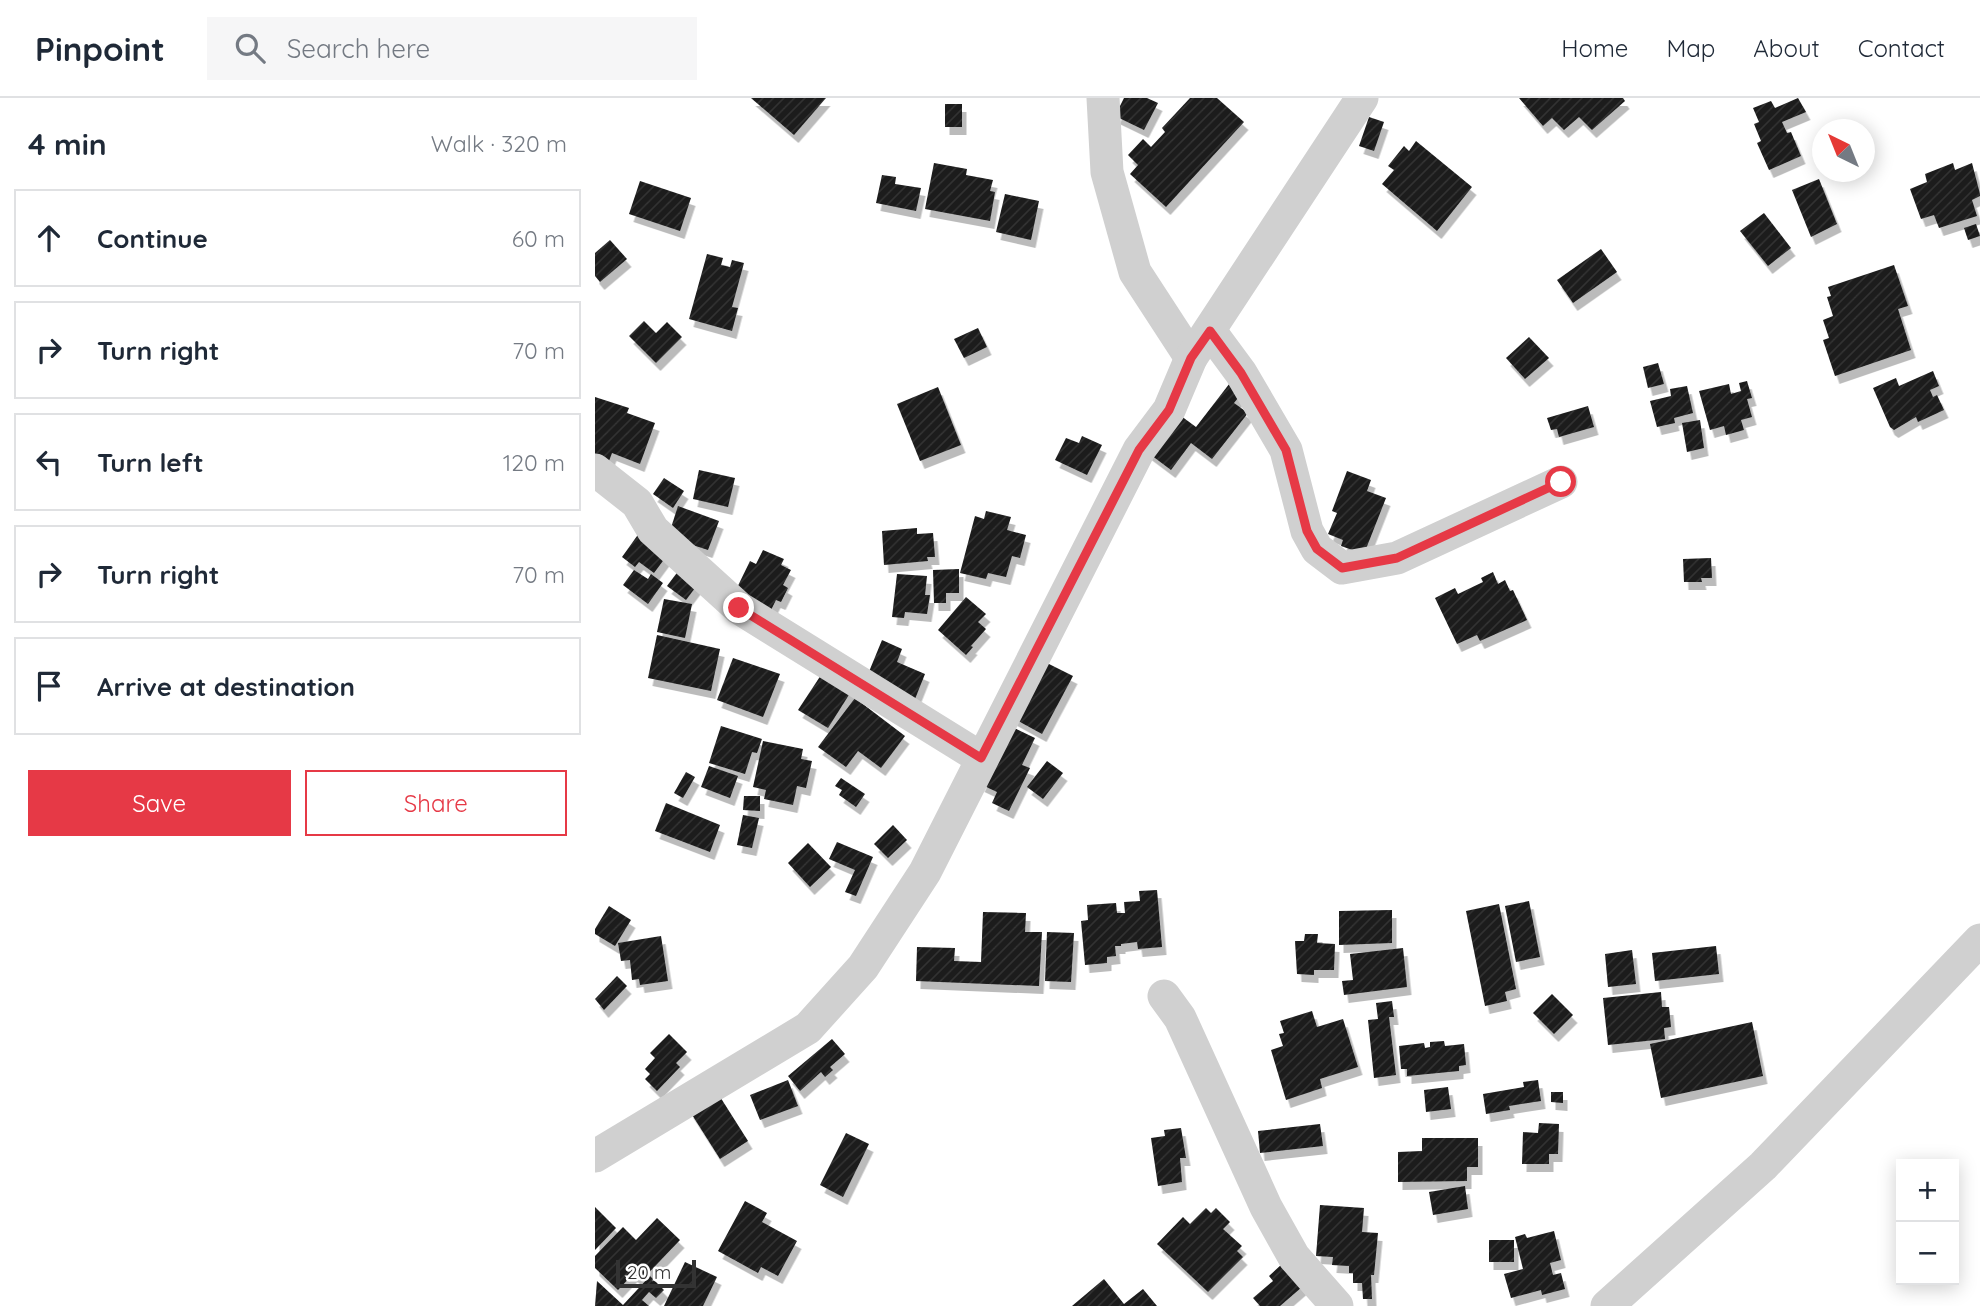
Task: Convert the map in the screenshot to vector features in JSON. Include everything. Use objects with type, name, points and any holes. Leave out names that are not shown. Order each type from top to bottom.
[{"type":"street","points":[[1103,98],[1107,172],[1135,272],[1191,358]]},
{"type":"street","points":[[595,1156],[808,1028],[863,967],[925,872],[1139,450],[1169,410],[1191,358],[1362,98]]},
{"type":"street","points":[[1210,331],[1241,373],[1286,450],[1307,531],[1317,549],[1342,568],[1397,558],[1561,482]]},
{"type":"street","points":[[595,470],[637,503],[653,530],[739,608],[981,758]]},
{"type":"street","points":[[1607,1306],[1763,1166],[1980,940]]},
{"type":"street","points":[[1164,996],[1180,1018],[1272,1217],[1294,1257],[1337,1306]]},
{"type":"building","points":[[751,98],[826,98],[794,135]]},
{"type":"building","points":[[1124,98],[1147,98],[1158,103],[1144,130],[1115,116]]},
{"type":"building","points":[[1190,98],[1217,98],[1244,122],[1166,207],[1130,174],[1138,165],[1128,155],[1143,139],[1151,147],[1165,132],[1162,128]]},
{"type":"building","points":[[1519,98],[1623,98],[1625,101],[1592,130],[1579,117],[1564,130],[1552,118],[1543,126]]},
{"type":"building","points":[[1798,98],[1806,112],[1782,122],[1787,133],[1791,132],[1801,156],[1769,170],[1757,143],[1761,141],[1754,124],[1759,122],[1753,108],[1771,101],[1775,108]]},
{"type":"building","points":[[945,104],[962,104],[962,127],[945,127]]},
{"type":"building","points":[[1369,117],[1384,122],[1374,151],[1359,146]]},
{"type":"building","points":[[1416,141],[1472,187],[1437,231],[1382,184],[1394,170],[1388,166],[1404,146],[1409,151]]},
{"type":"building","points":[[934,163],[967,169],[966,175],[993,180],[990,191],[995,192],[990,221],[925,209]]},
{"type":"building","points":[[1953,163],[1955,170],[1972,163],[1980,194],[1972,200],[1977,216],[1939,228],[1934,215],[1921,219],[1910,189],[1927,182],[1925,174]]},
{"type":"building","points":[[882,175],[896,177],[895,184],[921,188],[916,211],[876,203]]},
{"type":"building","points":[[640,181],[691,198],[680,231],[629,214]]},
{"type":"building","points":[[1812,182],[1820,182],[1837,224],[1811,237],[1792,190]]},
{"type":"building","points":[[1005,194],[1039,201],[1031,240],[996,232]]},
{"type":"building","points":[[1764,213],[1791,248],[1768,266],[1740,231]]},
{"type":"building","points":[[1976,224],[1980,236],[1968,240],[1964,228]]},
{"type":"building","points":[[610,240],[627,259],[600,282],[595,276],[595,253]]},
{"type":"building","points":[[1601,249],[1617,272],[1573,303],[1557,280]]},
{"type":"building","points":[[707,254],[723,258],[721,265],[730,267],[732,260],[744,263],[732,307],[738,308],[732,331],[689,319]]},
{"type":"building","points":[[1894,265],[1908,306],[1898,309],[1911,350],[1835,376],[1823,340],[1829,338],[1823,320],[1833,316],[1827,297],[1831,296],[1828,287]]},
{"type":"building","points":[[644,321],[656,333],[667,322],[682,337],[656,363],[629,336]]},
{"type":"building","points":[[978,328],[987,347],[964,358],[954,339]]},
{"type":"building","points":[[1529,337],[1549,358],[1525,379],[1506,358]]},
{"type":"building","points":[[1658,363],[1664,384],[1648,388],[1643,367]]},
{"type":"building","points":[[1933,371],[1939,386],[1930,390],[1933,397],[1937,395],[1944,410],[1918,422],[1916,417],[1894,430],[1890,427],[1873,388],[1896,378],[1899,386]]},
{"type":"building","points":[[1233,379],[1246,388],[1234,403],[1248,413],[1212,459],[1191,443],[1171,470],[1147,452],[1177,413],[1196,427]]},
{"type":"building","points":[[1747,381],[1752,398],[1747,399],[1752,417],[1741,420],[1744,430],[1726,435],[1724,426],[1710,430],[1699,391],[1729,384],[1731,394],[1741,391],[1739,383]]},
{"type":"building","points":[[1687,386],[1693,413],[1674,418],[1675,423],[1657,427],[1650,401],[1671,396],[1670,389]]},
{"type":"building","points":[[938,387],[961,445],[920,461],[897,404]]},
{"type":"building","points":[[595,397],[629,408],[627,413],[655,423],[640,464],[612,453],[609,461],[595,456]]},
{"type":"building","points":[[1588,406],[1594,427],[1559,437],[1557,429],[1551,430],[1547,418]]},
{"type":"building","points":[[1700,420],[1704,448],[1687,452],[1682,423]]},
{"type":"building","points":[[1082,436],[1102,445],[1087,475],[1055,460],[1066,438],[1079,443]]},
{"type":"building","points":[[699,470],[735,478],[728,507],[693,499]]},
{"type":"building","points":[[1347,471],[1371,480],[1367,491],[1386,498],[1364,554],[1341,546],[1343,540],[1328,534],[1337,513],[1332,511]]},
{"type":"building","points":[[664,478],[684,491],[673,508],[653,494]]},
{"type":"building","points":[[678,506],[719,521],[708,550],[668,537]]},
{"type":"building","points":[[986,511],[1011,517],[1007,530],[1026,535],[1020,558],[1012,556],[1006,577],[988,573],[986,579],[960,573],[975,516],[984,519]]},
{"type":"building","points":[[917,528],[917,534],[933,533],[935,557],[927,557],[928,561],[884,565],[882,531]]},
{"type":"building","points":[[642,529],[671,550],[654,573],[639,562],[635,567],[622,557]]},
{"type":"building","points":[[763,550],[784,559],[781,565],[791,570],[783,585],[788,588],[781,602],[776,600],[769,614],[733,596],[750,561],[756,564]]},
{"type":"building","points":[[1711,558],[1712,578],[1701,578],[1702,582],[1684,582],[1683,559]]},
{"type":"building","points":[[682,566],[701,580],[686,600],[667,586]]},
{"type":"building","points":[[959,569],[959,593],[946,593],[946,603],[934,603],[933,570]]},
{"type":"building","points":[[634,570],[648,579],[651,574],[663,583],[648,604],[623,585]]},
{"type":"building","points":[[1493,572],[1498,584],[1505,580],[1510,591],[1513,590],[1527,620],[1480,641],[1477,635],[1457,644],[1435,598],[1455,588],[1458,594],[1483,582],[1481,578]]},
{"type":"building","points":[[897,574],[927,576],[925,595],[930,595],[927,614],[905,612],[904,618],[892,617]]},
{"type":"building","points":[[966,597],[986,614],[978,622],[986,629],[966,655],[938,630]]},
{"type":"building","points":[[664,599],[692,604],[685,638],[657,632]]},
{"type":"building","points":[[657,635],[720,649],[711,691],[648,678]]},
{"type":"building","points":[[882,640],[902,649],[897,662],[925,674],[915,699],[866,679]]},
{"type":"building","points":[[733,658],[780,674],[763,717],[717,700]]},
{"type":"building","points":[[1041,660],[1073,676],[1042,734],[1011,717]]},
{"type":"building","points":[[823,672],[852,690],[828,728],[798,710]]},
{"type":"building","points":[[855,698],[905,736],[881,768],[858,751],[846,767],[818,747]]},
{"type":"building","points":[[1008,725],[1035,738],[1022,765],[1030,768],[1009,811],[992,803],[997,792],[980,784]]},
{"type":"building","points":[[721,726],[762,739],[757,753],[752,752],[745,774],[709,763]]},
{"type":"building","points":[[763,741],[803,749],[801,759],[812,761],[806,788],[797,786],[793,805],[764,799],[766,790],[753,787]]},
{"type":"building","points":[[1047,761],[1063,773],[1043,799],[1027,787]]},
{"type":"building","points":[[709,766],[738,776],[730,798],[701,787]]},
{"type":"building","points":[[686,772],[695,777],[683,798],[674,793]]},
{"type":"building","points":[[841,778],[865,794],[856,807],[839,795],[842,790],[835,786]]},
{"type":"building","points":[[744,796],[760,796],[760,811],[743,810]]},
{"type":"building","points":[[666,803],[720,825],[710,852],[655,831]]},
{"type":"building","points":[[743,815],[759,818],[752,848],[737,845]]},
{"type":"building","points":[[893,825],[907,840],[888,858],[874,844]]},
{"type":"building","points":[[837,842],[873,857],[856,896],[845,892],[855,870],[829,859]]},
{"type":"building","points":[[808,843],[831,867],[810,887],[788,863]]},
{"type":"building","points":[[1157,890],[1162,947],[1138,949],[1137,942],[1121,944],[1115,946],[1116,956],[1107,957],[1107,963],[1085,965],[1081,921],[1088,920],[1087,905],[1116,903],[1117,913],[1125,913],[1124,902],[1140,901],[1139,891]]},
{"type":"building","points":[[1529,901],[1540,957],[1516,962],[1505,906]]},
{"type":"building","points":[[1499,904],[1516,989],[1505,992],[1507,1001],[1485,1006],[1466,911]]},
{"type":"building","points":[[609,906],[631,920],[615,946],[595,934],[595,929]]},
{"type":"building","points":[[1392,910],[1392,943],[1339,945],[1339,911]]},
{"type":"building","points":[[983,912],[1026,913],[1025,932],[1042,932],[1039,986],[916,981],[917,947],[955,948],[954,961],[981,962]]},
{"type":"building","points":[[1047,932],[1074,933],[1071,982],[1045,981]]},
{"type":"building","points":[[1305,934],[1318,934],[1317,943],[1335,944],[1334,970],[1314,970],[1314,975],[1297,974],[1295,941],[1304,941]]},
{"type":"building","points":[[661,936],[668,981],[640,985],[639,979],[632,980],[630,960],[621,961],[618,943]]},
{"type":"building","points":[[1716,946],[1719,974],[1655,981],[1652,953]]},
{"type":"building","points":[[1403,948],[1407,987],[1344,995],[1342,981],[1353,980],[1350,954]]},
{"type":"building","points":[[1632,950],[1636,984],[1608,987],[1605,954]]},
{"type":"building","points":[[617,976],[627,986],[604,1010],[595,999]]},
{"type":"building","points":[[1661,992],[1662,1007],[1669,1007],[1671,1027],[1664,1028],[1665,1039],[1608,1045],[1603,998]]},
{"type":"building","points":[[1552,994],[1573,1015],[1554,1034],[1533,1013]]},
{"type":"building","points":[[1392,1001],[1394,1017],[1389,1017],[1396,1075],[1374,1078],[1368,1020],[1378,1019],[1376,1003]]},
{"type":"building","points":[[1312,1011],[1317,1027],[1343,1019],[1358,1067],[1320,1079],[1322,1088],[1286,1100],[1271,1050],[1283,1046],[1279,1034],[1284,1033],[1280,1021]]},
{"type":"building","points":[[1752,1022],[1763,1076],[1661,1098],[1650,1044]]},
{"type":"building","points":[[669,1034],[687,1052],[676,1063],[680,1067],[657,1091],[645,1079],[650,1074],[645,1069],[655,1058],[650,1053]]},
{"type":"building","points":[[832,1039],[845,1054],[830,1067],[833,1070],[825,1077],[821,1072],[800,1091],[788,1076]]},
{"type":"building","points":[[1444,1041],[1445,1046],[1464,1044],[1466,1065],[1459,1066],[1459,1071],[1407,1076],[1407,1069],[1401,1069],[1399,1046],[1424,1043],[1425,1048],[1430,1047],[1430,1042]]},
{"type":"building","points":[[788,1080],[798,1106],[760,1120],[750,1095]]},
{"type":"building","points":[[1538,1080],[1541,1101],[1509,1106],[1510,1110],[1486,1114],[1483,1094],[1524,1087],[1523,1082]]},
{"type":"building","points":[[1448,1087],[1451,1109],[1426,1112],[1424,1090]]},
{"type":"building","points":[[717,1092],[748,1141],[720,1159],[689,1110]]},
{"type":"building","points":[[1551,1092],[1563,1092],[1563,1103],[1551,1102]]},
{"type":"building","points":[[1539,1123],[1559,1124],[1558,1154],[1549,1154],[1549,1164],[1522,1164],[1523,1132],[1538,1133]]},
{"type":"building","points":[[1320,1124],[1323,1146],[1260,1153],[1258,1131]]},
{"type":"building","points":[[1181,1128],[1186,1158],[1180,1158],[1182,1182],[1158,1186],[1151,1138],[1165,1136],[1164,1130]]},
{"type":"building","points":[[846,1133],[869,1144],[843,1197],[820,1185]]},
{"type":"building","points":[[1422,1138],[1478,1138],[1478,1167],[1467,1167],[1467,1181],[1398,1182],[1398,1152],[1422,1151]]},
{"type":"building","points":[[1465,1186],[1468,1209],[1433,1215],[1429,1192]]},
{"type":"building","points":[[745,1201],[767,1213],[762,1222],[797,1241],[778,1276],[761,1267],[758,1273],[718,1251]]},
{"type":"building","points":[[1320,1205],[1364,1208],[1362,1232],[1378,1233],[1374,1275],[1371,1275],[1372,1299],[1363,1299],[1362,1283],[1353,1283],[1353,1273],[1349,1273],[1349,1266],[1332,1265],[1333,1257],[1316,1256]]},
{"type":"building","points":[[595,1207],[616,1228],[595,1250]]},
{"type":"building","points":[[1206,1208],[1211,1213],[1216,1208],[1230,1222],[1223,1229],[1242,1246],[1237,1251],[1243,1257],[1208,1292],[1157,1244],[1183,1217],[1190,1224]]},
{"type":"building","points":[[657,1218],[680,1240],[641,1281],[633,1274],[618,1290],[595,1268],[595,1256],[623,1227],[636,1240]]},
{"type":"building","points":[[1554,1231],[1561,1260],[1550,1263],[1553,1275],[1561,1273],[1565,1289],[1542,1295],[1541,1290],[1511,1298],[1504,1274],[1523,1269],[1515,1237],[1525,1234],[1527,1238]]},
{"type":"building","points":[[1489,1240],[1514,1240],[1514,1262],[1489,1262]]},
{"type":"building","points":[[685,1262],[717,1277],[703,1306],[664,1306]]},
{"type":"building","points":[[1282,1264],[1302,1287],[1280,1306],[1260,1306],[1253,1298],[1273,1281],[1269,1276]]},
{"type":"building","points":[[650,1276],[664,1290],[656,1298],[649,1292],[642,1300],[649,1306],[595,1306],[597,1281],[623,1305]]},
{"type":"building","points":[[1104,1279],[1124,1304],[1143,1289],[1157,1306],[1072,1306]]},
{"type":"route","points":[[739,608],[981,758],[1139,450],[1169,410],[1191,358],[1210,331],[1241,373],[1286,450],[1307,531],[1317,549],[1342,568],[1397,558],[1561,482]]}]
